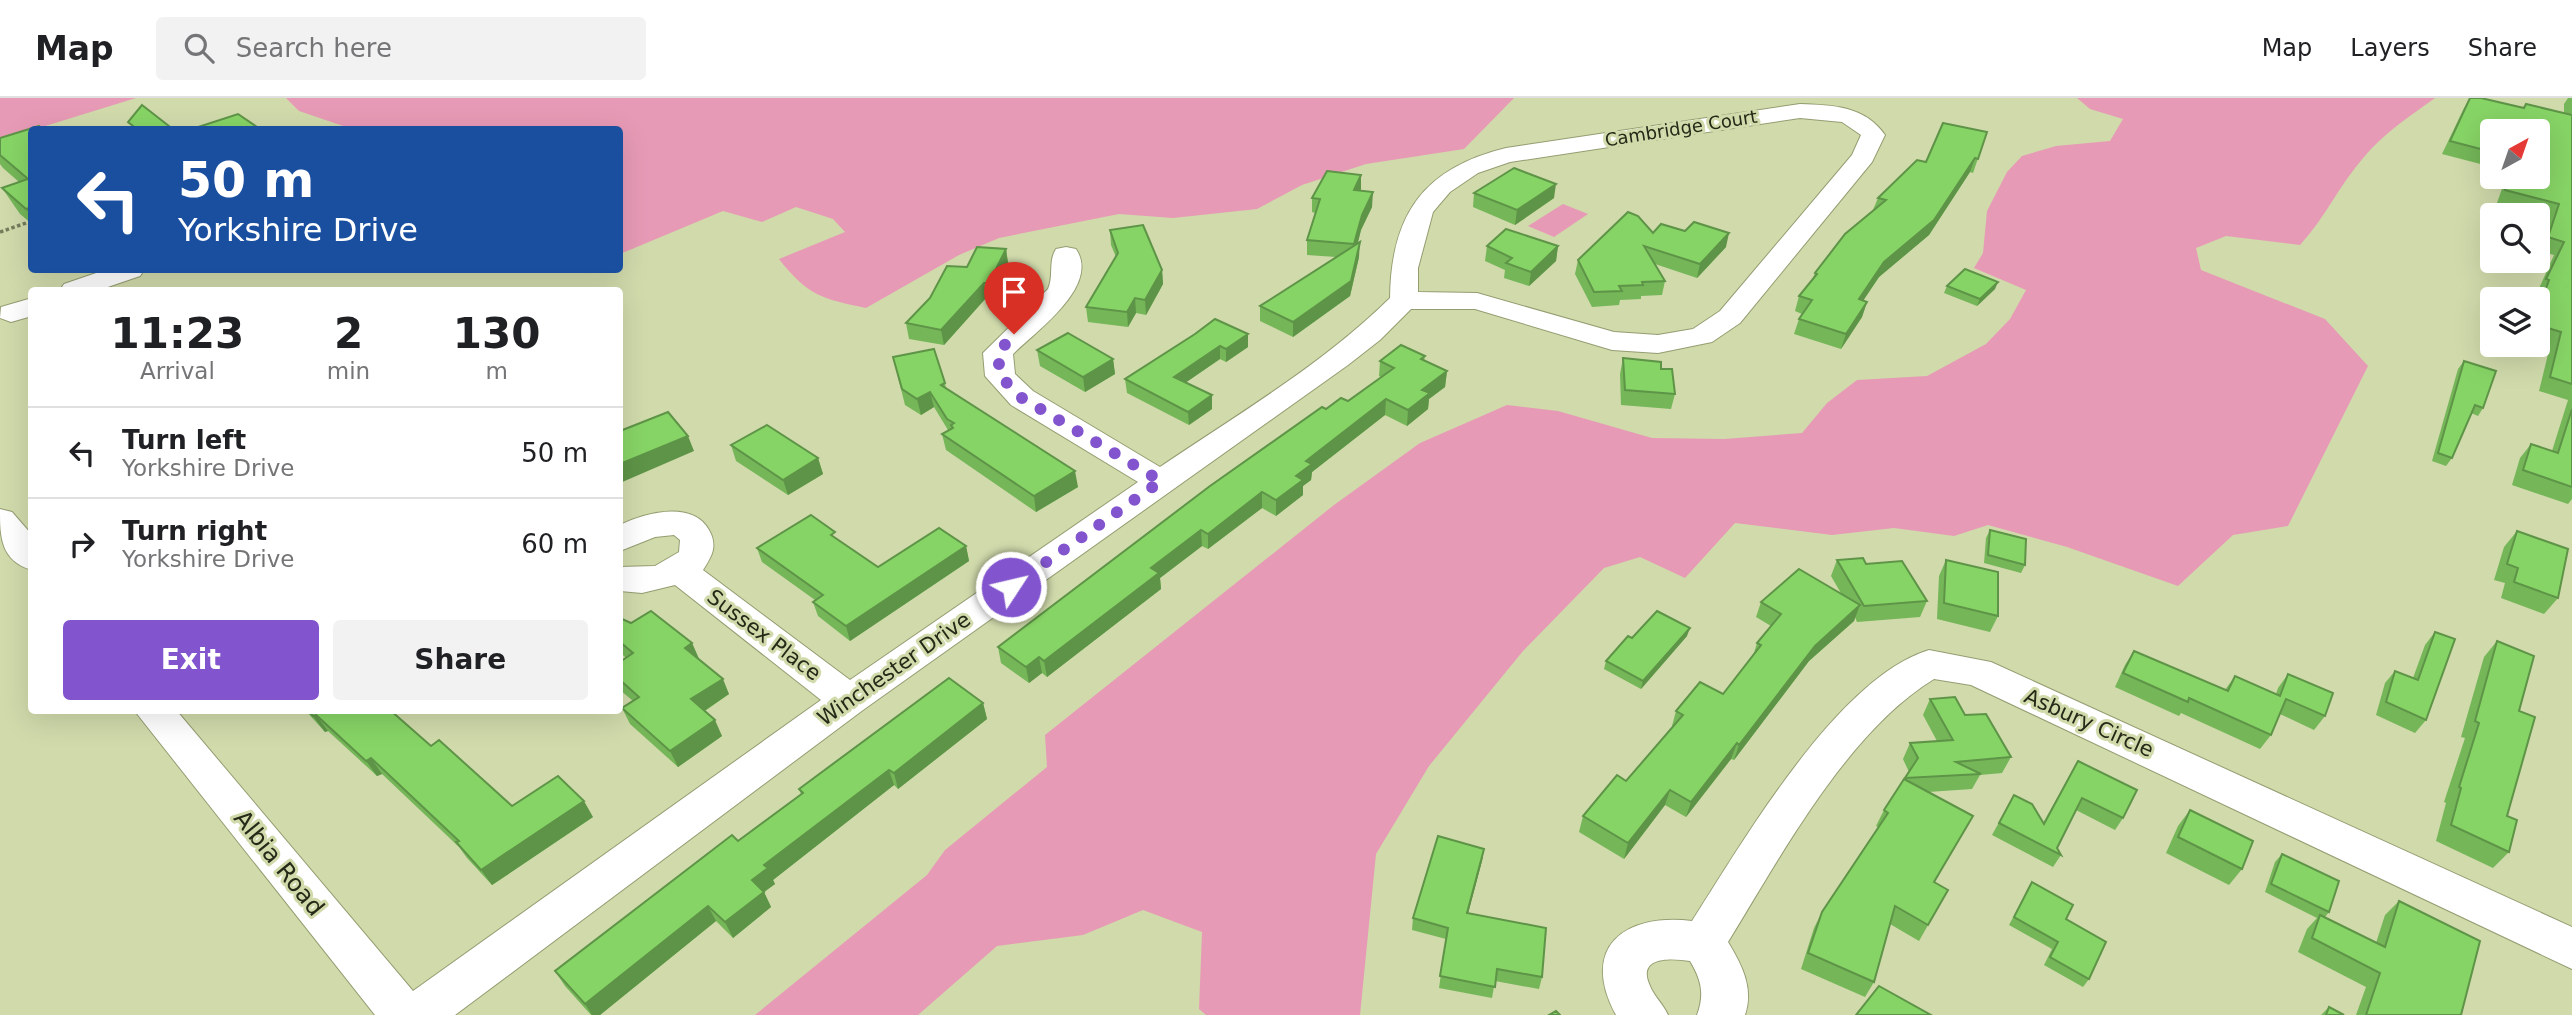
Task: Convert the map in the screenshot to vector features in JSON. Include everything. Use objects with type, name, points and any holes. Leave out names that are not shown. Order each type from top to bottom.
[{"type":"street","name":"Cambridge Court","points":[[1800,111],[1832,112],[1854,117],[1868,125],[1873,135],[1863,157],[1730,317],[1702,336],[1658,344],[1612,341],[1478,301],[1404,299],[1404,268],[1421,210],[1441,187],[1469,168],[1516,154],[1800,111]]},
{"type":"street","points":[[1066,255],[1064,285],[1046,309],[1014,334],[998,353],[1000,376],[1022,398],[1161,481]]},
{"type":"street","points":[[82,287],[122,273]]},
{"type":"street","name":"Winchester Drive","points":[[418,1015],[849,700],[1350,350],[1370,334],[1404,299]]},
{"type":"street","points":[[0,520],[28,553]]},
{"type":"street","points":[[623,537],[641,527],[656,523],[684,526],[693,532],[697,541],[689,561],[679,570],[651,581],[623,580]]},
{"type":"street","name":"Sussex Place","points":[[679,570],[849,700]]},
{"type":"street","name":"Asbury Circle","points":[[1703,942],[1801,795],[1856,724],[1891,688],[1929,664],[1978,672],[1994,679],[2572,949]]},
{"type":"street","name":"Albia Road","points":[[156,714],[404,1015]]},
{"type":"street","points":[[1644,1015],[1626,992],[1623,976],[1625,962],[1634,950],[1646,942],[1662,939],[1703,942],[1721,971],[1726,986],[1727,1000],[1721,1015]]},
{"type":"path","points":[[0,232],[28,222]]},
{"type":"shaded area","points":[[0,98],[136,98],[45,126],[28,126],[28,131],[0,140]]},
{"type":"shaded area","points":[[286,98],[1514,98],[1464,149],[1366,164],[1302,185],[1257,209],[1173,218],[1119,214],[999,238],[959,255],[866,308],[817,294],[798,281],[779,259],[845,232],[833,219],[796,207],[762,222],[723,211],[623,253],[623,126],[343,126],[299,111]]},
{"type":"shaded area","points":[[2077,98],[2435,98],[2372,148],[2355,167],[2300,245],[2226,236],[2196,248],[2201,270],[2325,319],[2368,366],[2288,526],[2233,535],[2178,586],[2067,547],[1988,525],[1954,536],[1894,528],[1832,535],[1735,523],[1685,578],[1640,557],[1604,568],[1523,651],[1429,766],[1376,854],[1360,1015],[1206,1015],[1199,1009],[1202,932],[1143,910],[1083,935],[997,946],[918,1015],[755,1015],[927,875],[945,850],[1047,767],[1045,735],[1334,505],[1420,443],[1507,405],[1558,411],[1652,438],[1724,439],[1802,433],[1827,403],[1857,380],[1927,376],[1986,344],[2010,319],[2026,290],[1974,268],[1983,253],[1987,211],[2007,172],[2022,156],[2056,146],[2110,141],[2123,119],[2090,109]]},
{"type":"shaded area","points":[[1563,204],[1588,214],[1554,237],[1528,226]]},
{"type":"building","points":[[2470,98],[2524,108],[2526,104],[2572,115],[2572,384],[2550,377],[2561,332],[2550,329],[2550,287],[2546,287],[2549,280],[2546,279],[2564,242],[2550,238],[2559,204],[2505,190],[2550,189],[2550,119],[2480,119],[2480,149],[2450,141]]},
{"type":"building","points":[[142,105],[169,126],[133,126],[128,122]]},
{"type":"building","points":[[238,114],[256,126],[201,126]]},
{"type":"building","points":[[1943,123],[1987,132],[1978,159],[1975,158],[1934,220],[1884,262],[1859,299],[1867,302],[1846,334],[1799,319],[1812,300],[1799,296],[1817,274],[1815,273],[1845,234],[1886,200],[1878,198],[1917,160],[1926,162]]},
{"type":"building","points":[[28,129],[28,179],[0,155],[0,138]]},
{"type":"building","points":[[1514,168],[1556,184],[1517,210],[1474,193]]},
{"type":"building","points":[[1327,171],[1361,175],[1354,190],[1373,192],[1362,215],[1354,244],[1307,240],[1320,199],[1312,198]]},
{"type":"building","points":[[28,179],[28,208],[26,209],[2,188]]},
{"type":"building","points":[[1628,212],[1638,216],[1653,233],[1661,224],[1685,231],[1694,222],[1729,233],[1700,264],[1644,246],[1665,281],[1619,286],[1622,291],[1594,292],[1578,260]]},
{"type":"building","points":[[1143,225],[1162,270],[1145,300],[1135,298],[1127,312],[1086,307],[1118,253],[1110,230]]},
{"type":"building","points":[[1506,229],[1558,246],[1531,272],[1506,263],[1512,258],[1487,246]]},
{"type":"building","points":[[1360,242],[1351,281],[1293,322],[1260,306]]},
{"type":"building","points":[[977,247],[1006,249],[989,283],[984,283],[941,330],[906,323],[930,298],[947,266],[967,267]]},
{"type":"building","points":[[1965,269],[1998,282],[1980,299],[1947,286]]},
{"type":"building","points":[[1215,319],[1248,334],[1226,349],[1220,346],[1174,377],[1212,395],[1188,412],[1125,379],[1195,334]]},
{"type":"building","points":[[1068,333],[1113,359],[1083,377],[1037,350]]},
{"type":"building","points":[[1401,345],[1425,356],[1421,359],[1447,371],[1422,390],[1430,393],[1408,410],[1386,399],[1306,461],[1312,464],[1296,476],[1303,480],[1276,500],[1262,492],[1208,534],[1201,530],[1151,568],[1159,573],[1044,661],[1039,657],[1026,667],[998,647],[1210,486],[1322,407],[1326,409],[1341,398],[1348,401],[1394,368],[1380,361]]},
{"type":"building","points":[[934,349],[945,383],[941,385],[1075,471],[1034,496],[942,434],[953,428],[951,425],[954,423],[947,419],[930,392],[917,399],[902,389],[893,357]]},
{"type":"building","points":[[1623,358],[1661,362],[1661,369],[1672,369],[1675,394],[1625,390]]},
{"type":"building","points":[[2464,361],[2496,371],[2483,408],[2475,405],[2452,458],[2438,453]]},
{"type":"building","points":[[2572,409],[2572,487],[2523,470],[2531,444],[2558,453]]},
{"type":"building","points":[[668,412],[688,436],[623,463],[623,430]]},
{"type":"building","points":[[767,425],[818,458],[783,480],[731,445]]},
{"type":"building","points":[[811,515],[835,532],[831,535],[878,567],[939,528],[966,546],[846,626],[813,602],[823,595],[757,548]]},
{"type":"building","points":[[1990,530],[2026,539],[2025,565],[1988,555]]},
{"type":"building","points":[[2517,531],[2568,549],[2558,598],[2514,582],[2518,568],[2507,564]]},
{"type":"building","points":[[1863,558],[1866,564],[1902,561],[1927,601],[1864,606],[1837,560]]},
{"type":"building","points":[[1946,560],[1998,572],[1998,616],[1944,603]]},
{"type":"building","points":[[1799,569],[1860,605],[1815,646],[1739,745],[1737,743],[1691,802],[1670,790],[1628,843],[1583,816],[1617,775],[1626,781],[1683,715],[1676,711],[1700,682],[1723,694],[1761,645],[1757,643],[1781,614],[1761,602]]},
{"type":"building","points":[[651,611],[692,643],[685,648],[723,679],[691,699],[715,720],[670,751],[623,709],[639,697],[623,683],[623,660],[633,653],[623,645],[623,619],[631,623]]},
{"type":"building","points":[[1657,611],[1690,628],[1643,681],[1606,661],[1628,636],[1632,638]]},
{"type":"building","points":[[2435,632],[2455,639],[2426,720],[2386,702],[2395,671],[2418,680]]},
{"type":"building","points":[[2497,641],[2534,656],[2519,711],[2535,717],[2507,816],[2517,820],[2509,852],[2451,825],[2461,788],[2459,787],[2479,723],[2475,721]]},
{"type":"building","points":[[2134,651],[2228,691],[2235,676],[2280,696],[2288,674],[2333,693],[2325,716],[2286,699],[2271,735],[2189,698],[2188,702],[2123,673]]},
{"type":"building","points":[[949,678],[983,703],[894,773],[889,770],[764,865],[768,868],[752,880],[764,892],[725,922],[708,906],[585,1004],[555,971],[732,835],[738,841],[803,793],[799,789]]},
{"type":"building","points":[[1955,697],[1965,715],[1986,714],[2011,757],[1956,762],[1981,774],[1905,778],[1918,758],[1910,743],[1953,740],[1930,699]]},
{"type":"building","points":[[311,714],[395,714],[431,746],[439,740],[512,806],[558,776],[584,801],[481,870],[456,842],[459,841],[371,758],[366,761],[316,715]]},
{"type":"building","points":[[2078,761],[2137,790],[2123,818],[2082,798],[2057,848],[2061,855],[1999,823],[2014,795],[2032,804],[2044,824]]},
{"type":"building","points":[[1904,779],[1973,816],[1934,882],[1948,890],[1928,925],[1895,906],[1874,982],[1808,953],[1822,912],[1888,813],[1884,810]]},
{"type":"building","points":[[2190,810],[2253,841],[2242,869],[2178,837]]},
{"type":"building","points":[[1438,836],[1484,849],[1467,913],[1546,928],[1542,977],[1497,969],[1495,987],[1440,976],[1448,928],[1413,918]]},
{"type":"building","points":[[2282,854],[2339,881],[2329,912],[2271,884]]},
{"type":"building","points":[[2032,882],[2073,905],[2066,919],[2106,942],[2089,979],[2050,957],[2058,942],[2014,917]]},
{"type":"building","points":[[2399,901],[2480,941],[2461,1015],[2366,1015],[2380,973],[2312,938],[2320,915],[2385,947]]},
{"type":"building","points":[[1879,986],[1931,1015],[1856,1015]]},
{"type":"building","points":[[2329,1007],[2344,1015],[2326,1015]]},
{"type":"route","points":[[1011,587],[1161,481],[1022,398],[1000,376],[998,353],[1014,334]]}]
